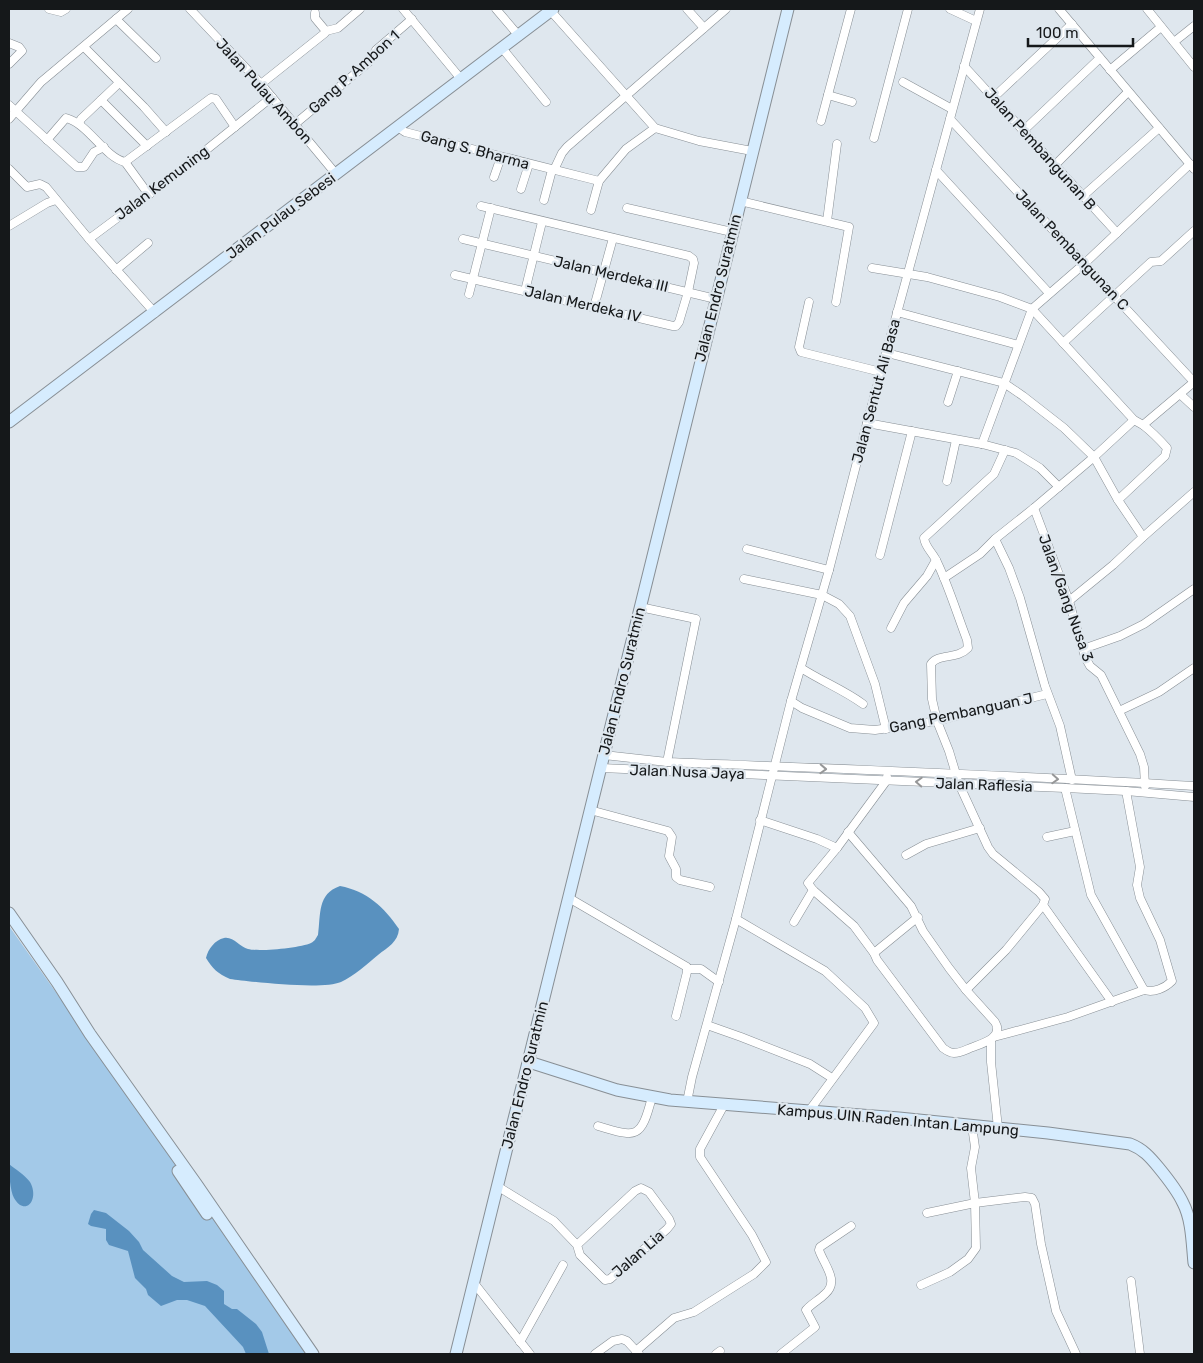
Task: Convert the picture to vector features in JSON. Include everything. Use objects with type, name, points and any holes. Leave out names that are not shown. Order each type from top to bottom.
[{"type":"street","points":[[49,9],[60,12],[66,9]]},
{"type":"street","points":[[9,119],[42,82],[128,9]]},
{"type":"street","name":"Jalan Pulau Ambon","points":[[190,9],[261,84],[336,174]]},
{"type":"street","points":[[261,84],[326,31],[338,28],[360,9]]},
{"type":"street","points":[[403,9],[461,79]]},
{"type":"street","points":[[496,9],[518,36]]},
{"type":"street","points":[[551,9],[654,128],[699,141],[752,151]]},
{"type":"street","name":"Jalan Pulau Sebesi","points":[[9,422],[155,313],[551,9]]},
{"type":"street","points":[[687,9],[704,28]]},
{"type":"street","points":[[544,200],[553,170],[567,147],[726,9]]},
{"type":"street","name":"Jalan Endro Suratmin","points":[[456,1354],[788,9]]},
{"type":"street","points":[[821,121],[851,9]]},
{"type":"street","points":[[874,138],[908,9]]},
{"type":"street","points":[[950,9],[976,21]]},
{"type":"street","name":"Jalan Sentut Ali Basa","points":[[687,1102],[791,701],[829,570],[867,423],[980,9]]},
{"type":"street","points":[[982,444],[1032,309],[1192,166],[1059,9]]},
{"type":"street","points":[[1147,9],[1194,66]]},
{"type":"street","points":[[316,10],[315,18],[326,31]]},
{"type":"street","points":[[116,18],[156,58]]},
{"type":"street","name":"Gang P. Ambon 1","points":[[295,124],[370,62],[376,50],[412,20]]},
{"type":"street","points":[[994,98],[1072,24]]},
{"type":"street","points":[[1110,70],[1162,26]]},
{"type":"street","points":[[1174,42],[1194,26]]},
{"type":"street","points":[[9,43],[19,47],[22,51],[9,64]]},
{"type":"street","points":[[84,47],[166,132]]},
{"type":"street","points":[[502,48],[546,102]]},
{"type":"street","points":[[1023,131],[1100,58]]},
{"type":"street","name":"Jalan Pembangunan B","points":[[964,66],[1116,233]]},
{"type":"street","points":[[903,82],[952,109]]},
{"type":"street","points":[[80,124],[81,119],[119,83]]},
{"type":"street","points":[[1055,165],[1128,92]]},
{"type":"street","points":[[828,95],[852,102]]},
{"type":"street","points":[[125,162],[208,99],[213,98],[236,128]]},
{"type":"street","name":"Jalan Kemuning","points":[[89,239],[236,128],[272,98]]},
{"type":"street","points":[[101,100],[147,146]]},
{"type":"street","points":[[9,105],[80,168],[84,167],[99,148],[104,147]]},
{"type":"street","points":[[47,140],[66,118],[80,124],[119,160],[125,162],[148,195]]},
{"type":"street","name":"Jalan Pembangunan C","points":[[950,119],[1194,382]]},
{"type":"street","name":"Gang S. Bharma","points":[[398,127],[405,132],[599,181]]},
{"type":"street","points":[[591,210],[599,181],[622,153],[654,128]]},
{"type":"street","points":[[1083,196],[1159,128]]},
{"type":"street","points":[[826,221],[837,144]]},
{"type":"street","points":[[494,177],[501,157]]},
{"type":"street","points":[[521,189],[529,164]]},
{"type":"street","points":[[9,169],[27,187],[37,184],[44,186],[155,313]]},
{"type":"street","points":[[936,170],[1049,293]]},
{"type":"street","points":[[10,223],[56,200]]},
{"type":"street","points":[[740,201],[850,228],[836,302]]},
{"type":"street","points":[[481,206],[691,257],[694,263],[688,292]]},
{"type":"street","points":[[469,294],[490,208]]},
{"type":"street","points":[[627,208],[732,232]]},
{"type":"street","points":[[525,291],[542,222]]},
{"type":"street","points":[[1063,343],[1150,262],[1162,260],[1194,231]]},
{"type":"street","points":[[594,307],[613,238]]},
{"type":"street","name":"Jalan Merdeka III","points":[[463,239],[716,299]]},
{"type":"street","points":[[116,270],[148,243]]},
{"type":"street","points":[[872,268],[908,273],[991,295],[1032,309],[1134,420],[1143,425],[1166,448],[1165,456],[1118,500]]},
{"type":"street","name":"Jalan Merdeka IV","points":[[455,275],[674,326],[679,322],[688,292]]},
{"type":"street","points":[[809,302],[799,347],[801,352],[881,372]]},
{"type":"street","points":[[898,312],[1018,345]]},
{"type":"street","points":[[886,353],[1004,383],[1056,420],[1094,457],[1118,500],[1143,537]]},
{"type":"street","points":[[948,402],[958,371]]},
{"type":"street","points":[[1143,425],[1194,382]]},
{"type":"street","points":[[1180,395],[1194,407]]},
{"type":"street","points":[[944,578],[980,554],[995,539],[1094,457],[1134,420]]},
{"type":"street","points":[[867,423],[1005,450],[1026,458],[1040,468],[1059,487]]},
{"type":"street","points":[[880,555],[912,432]]},
{"type":"street","points":[[947,481],[956,440]]},
{"type":"street","points":[[966,990],[1006,950],[1043,905],[1045,899],[993,854],[988,847],[958,779],[950,751],[937,721],[932,699],[931,664],[937,659],[964,653],[968,648],[967,640],[944,578],[936,560],[924,543],[924,538],[994,474],[1005,450]]},
{"type":"street","points":[[1069,602],[1194,492]]},
{"type":"street","name":"Jalan/Gang Nusa 3","points":[[1034,508],[1069,602],[1087,663],[1101,675],[1140,754],[1144,767],[1145,788]]},
{"type":"street","points":[[995,539],[1009,568],[1020,598],[1047,694],[1060,726],[1072,780]]},
{"type":"street","points":[[746,549],[829,570]]},
{"type":"street","points":[[891,628],[904,604],[927,576],[936,560]]},
{"type":"street","points":[[744,578],[822,595],[839,604],[850,616],[875,684],[886,729]]},
{"type":"street","points":[[1083,649],[1120,636],[1144,624],[1194,589]]},
{"type":"street","points":[[640,607],[696,620],[667,762]]},
{"type":"street","points":[[801,668],[863,704]]},
{"type":"street","points":[[1119,711],[1159,692],[1194,668]]},
{"type":"street","name":"Gang Pembanguan J","points":[[791,701],[802,708],[850,728],[861,730],[886,729],[937,721],[1047,694]]},
{"type":"street","name":"Jalan Nusa Jaya","points":[[604,755],[773,770]]},
{"type":"street","name":"Jalan Nusa Jaya","points":[[600,768],[773,770]]},
{"type":"street","name":"Jalan Raflesia","points":[[773,770],[958,779],[1072,780],[1126,791],[1145,788],[1194,797]]},
{"type":"street","points":[[887,776],[837,848],[808,882],[813,890],[854,926],[943,1048],[954,1053],[992,1039],[1068,1017],[1144,990],[1153,991],[1172,981],[1160,940],[1140,898],[1136,885],[1140,867],[1126,791]]},
{"type":"street","name":"Jalan Raflesia","points":[[958,779],[1065,788],[1087,784],[1145,788],[1194,786]]},
{"type":"street","points":[[1065,788],[1090,895],[1144,990]]},
{"type":"street","points":[[590,810],[668,831],[672,837],[669,856],[676,868],[676,877],[680,880],[710,888]]},
{"type":"street","points":[[760,820],[817,839],[837,848]]},
{"type":"street","points":[[906,855],[926,844],[980,828]]},
{"type":"street","points":[[1046,837],[1076,831]]},
{"type":"street","points":[[848,832],[911,906],[918,917],[923,931],[966,990],[998,1026],[997,1032],[992,1039],[991,1062],[998,1128]]},
{"type":"street","points":[[794,922],[813,890]]},
{"type":"street","points":[[569,898],[688,969],[701,969],[719,982]]},
{"type":"street","points":[[1043,905],[1112,1002]]},
{"type":"street","points":[[9,912],[90,1034],[313,1354]]},
{"type":"street","points":[[874,953],[918,917]]},
{"type":"street","points":[[736,919],[825,971],[865,1008],[874,1023],[809,1111]]},
{"type":"street","points":[[9,924],[306,1354]]},
{"type":"street","points":[[676,1016],[688,969]]},
{"type":"street","points":[[707,1025],[741,1036],[810,1064],[832,1078]]},
{"type":"street","name":"Kampus UIN Raden Intan Lampung","points":[[529,1062],[617,1090],[687,1102],[998,1128],[1103,1139],[1138,1147],[1159,1168],[1184,1204],[1191,1230],[1194,1262]]},
{"type":"street","points":[[598,1126],[626,1134],[635,1132],[646,1118],[652,1097]]},
{"type":"street","points":[[595,1354],[613,1341],[622,1338],[637,1352],[674,1318],[694,1312],[754,1274],[766,1262],[761,1250],[700,1157],[700,1148],[724,1105]]},
{"type":"street","points":[[921,1285],[950,1272],[973,1254],[976,1248],[975,1203],[971,1168],[975,1147],[972,1126]]},
{"type":"street","name":"Jalan Lia","points":[[497,1186],[554,1222],[577,1245],[580,1255],[596,1272],[608,1280],[667,1230],[671,1224],[649,1192],[641,1188],[635,1190],[577,1245]]},
{"type":"street","points":[[927,1213],[975,1203],[1029,1197],[1034,1200],[1054,1304],[1076,1354]]},
{"type":"street","points":[[781,1354],[815,1328],[806,1310],[827,1293],[831,1284],[830,1275],[819,1250],[820,1247],[851,1226]]},
{"type":"street","points":[[520,1342],[563,1265]]},
{"type":"street","points":[[1131,1281],[1140,1354]]},
{"type":"street","points":[[474,1283],[530,1354]]},
{"type":"shaded area","points":[[340,886],[350,888],[374,901],[399,929],[397,937],[392,944],[360,970],[341,982],[304,985],[230,979],[216,970],[206,958],[212,945],[224,938],[253,950],[289,948],[311,943],[318,935],[320,912],[324,899],[327,894]]},
{"type":"shaded area","points":[[9,926],[312,1354],[9,1354]]},
{"type":"shaded area","points":[[9,1164],[30,1182],[33,1189],[32,1200],[27,1206],[18,1204],[14,1198]]},
{"type":"shaded area","points":[[94,1210],[106,1213],[129,1231],[139,1242],[143,1250],[172,1276],[184,1282],[207,1281],[217,1285],[224,1291],[224,1304],[232,1309],[237,1309],[256,1324],[262,1332],[269,1354],[246,1354],[243,1347],[205,1306],[187,1300],[177,1300],[161,1306],[148,1295],[146,1289],[135,1278],[128,1251],[109,1245],[106,1240],[106,1229],[88,1224]]}]
